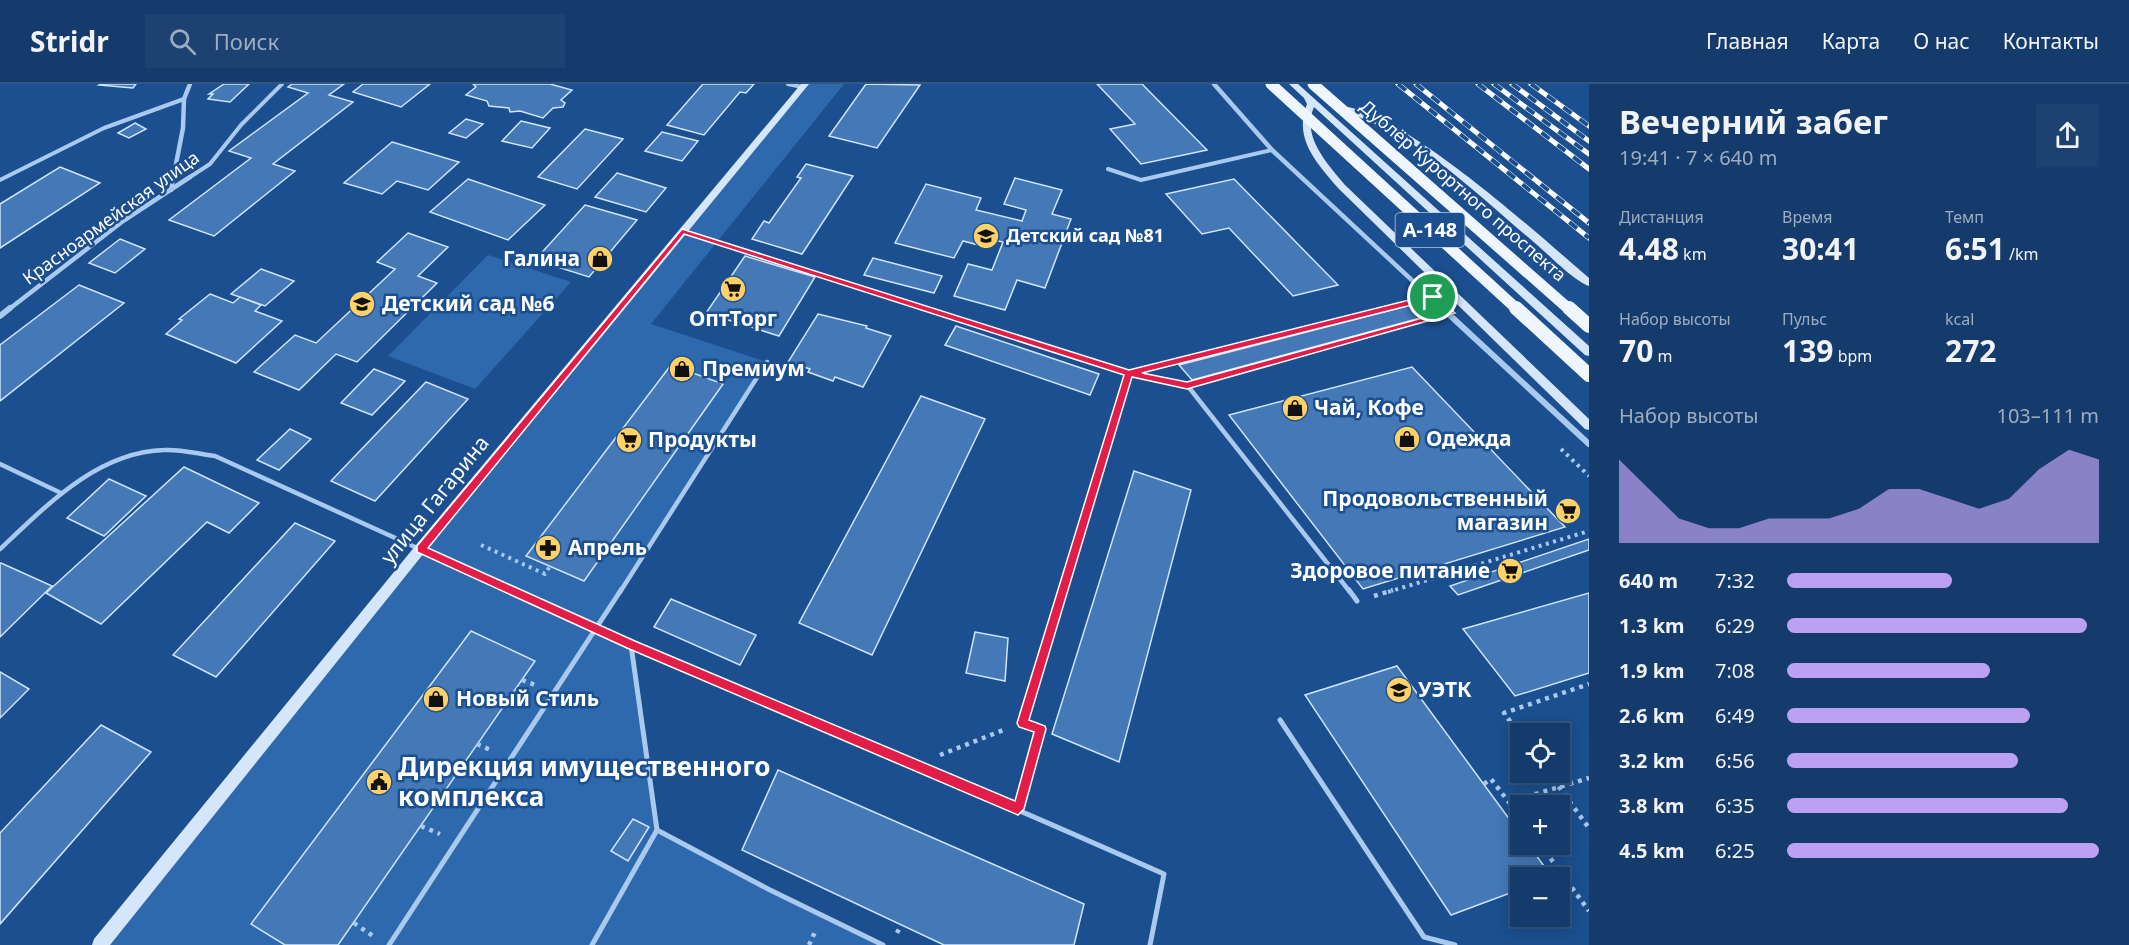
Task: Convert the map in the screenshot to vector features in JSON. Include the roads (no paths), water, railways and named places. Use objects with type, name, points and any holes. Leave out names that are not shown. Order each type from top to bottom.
[{"type":"main road","name":"А-148","points":[[1271,84],[1589,375]]},
{"type":"main road","name":"Дублёр Курортного проспекта","points":[[1313,84],[1589,326]]},
{"type":"street","points":[[171,190],[183,128],[184,99],[190,84]]},
{"type":"street","points":[[1214,84],[1272,150],[1451,313],[1589,444]]},
{"type":"street","points":[[1293,84],[1589,352]]},
{"type":"street","name":"улица Гагарина","points":[[100,945],[420,549],[804,86]]},
{"type":"street","name":"А-148","points":[[1308,98],[1324,105],[1356,112],[1422,146],[1589,283]]},
{"type":"street","name":"А-148","points":[[1308,98],[1311,104],[1306,114],[1307,132],[1327,169],[1342,187],[1589,426]]},
{"type":"street","name":"Красноармейская улица","points":[[0,316],[123,221],[190,177]]},
{"type":"lane","name":"Красноармейская улица","points":[[190,177],[210,164],[241,124],[282,84]]},
{"type":"lane","points":[[788,84],[804,86]]},
{"type":"lane","points":[[0,180],[104,128],[184,99]]},
{"type":"lane","points":[[1108,169],[1141,180],[1272,150]]},
{"type":"lane","points":[[682,231],[1129,373],[1187,386],[1451,313]]},
{"type":"lane","points":[[1129,373],[1433,297]]},
{"type":"lane","points":[[389,945],[767,362]]},
{"type":"lane","points":[[1023,723],[1129,373]]},
{"type":"lane","points":[[1187,386],[1357,601]]},
{"type":"lane","points":[[0,549],[61,492],[110,461],[161,450],[215,456],[631,645],[1018,809],[1164,874],[1150,945]]},
{"type":"lane","points":[[0,464],[61,492]]},
{"type":"lane","points":[[592,945],[657,830],[631,645]]},
{"type":"lane","points":[[1280,720],[1424,937],[1455,945]]},
{"type":"lane","points":[[657,830],[770,890],[883,945]]},
{"type":"railway","points":[[1398,84],[1589,238]]},
{"type":"railway","points":[[1416,84],[1589,223]]},
{"type":"railway","points":[[1478,84],[1589,169]]},
{"type":"railway","points":[[1494,84],[1589,154]]},
{"type":"railway","points":[[1512,84],[1589,141]]},
{"type":"railway","points":[[1531,84],[1589,126]]},
{"type":"place","name":"Детский сад №81","points":[[986,236]]},
{"type":"place","name":"Галина","points":[[600,259]]},
{"type":"place","name":"ОптТорг","points":[[733,289]]},
{"type":"place","name":"Детский сад №6","points":[[362,304]]},
{"type":"place","name":"Премиум","points":[[682,369]]},
{"type":"place","name":"Чай, Кофе","points":[[1295,408]]},
{"type":"place","name":"Одежда","points":[[1407,439]]},
{"type":"place","name":"Продукты","points":[[629,440]]},
{"type":"place","name":"Продовольственный магазин","points":[[1568,511]]},
{"type":"place","name":"Апрель","points":[[548,548]]},
{"type":"place","name":"Здоровое питание","points":[[1510,571]]},
{"type":"place","name":"УЭТК","points":[[1399,690]]},
{"type":"place","name":"Новый Стиль","points":[[436,699]]},
{"type":"place","name":"Дирекция имущественного комплекса","points":[[379,782]]}]
